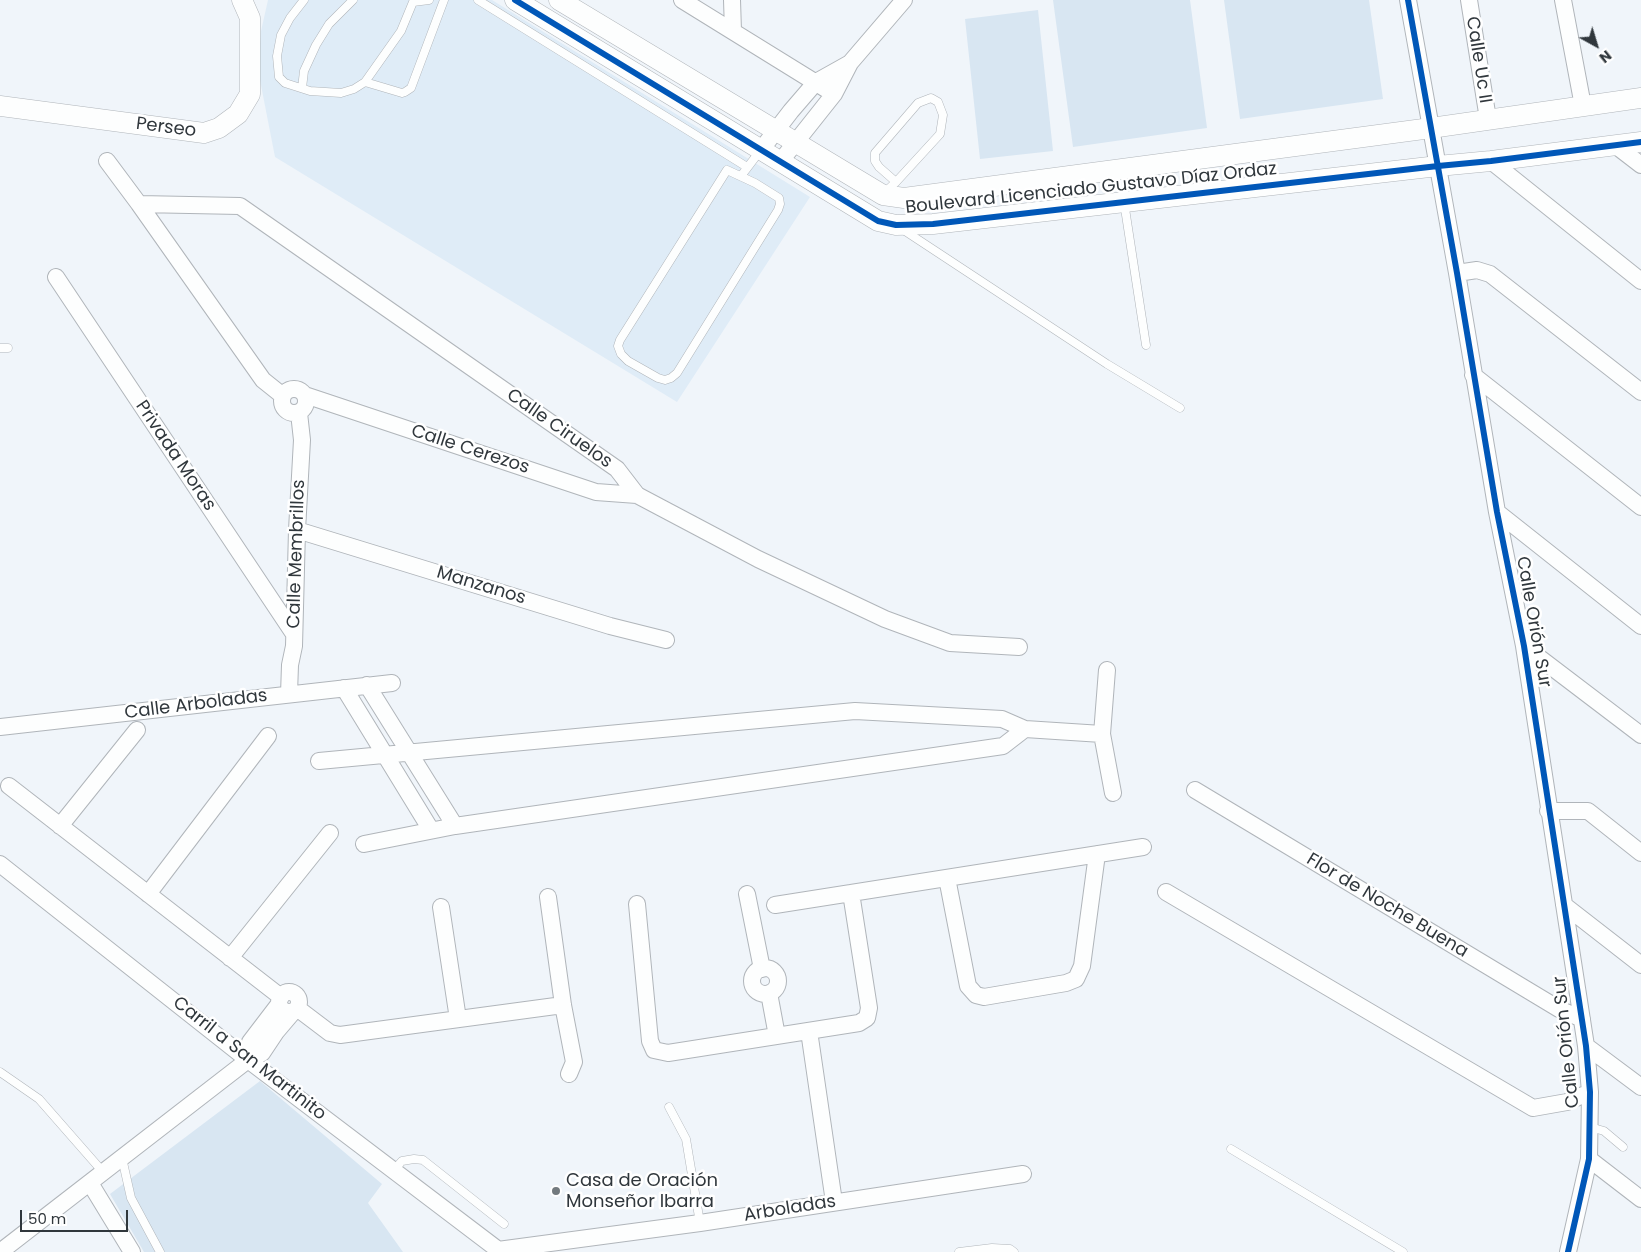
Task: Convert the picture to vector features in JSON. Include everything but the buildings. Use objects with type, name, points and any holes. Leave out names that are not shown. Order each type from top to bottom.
[{"type":"street","name":"Boulevard Licenciado Gustavo Díaz Ordaz","points":[[515,0],[878,220],[896,225],[933,224],[1149,200],[1641,142]]},
{"type":"street","name":"Boulevard Licenciado Gustavo Díaz Ordaz","points":[[559,0],[795,143],[889,188],[904,198],[1641,98]]},
{"type":"street","points":[[682,0],[834,94]]},
{"type":"street","points":[[732,0],[733,31]]},
{"type":"street","points":[[780,162],[834,94],[850,63],[904,0]]},
{"type":"street","name":"Calle Orión Sur","points":[[1408,0],[1457,273],[1497,512],[1524,646],[1548,811],[1586,1046],[1590,1092],[1589,1159],[1568,1252]]},
{"type":"street","name":"Calle Uc II","points":[[1469,0],[1488,119]]},
{"type":"street","points":[[1563,0],[1583,106]]},
{"type":"street","name":"Perseo","points":[[0,106],[204,133],[219,128],[238,114],[250,94],[250,6]]},
{"type":"street","points":[[761,150],[816,82],[850,63]]},
{"type":"street","points":[[1615,145],[1641,164]]},
{"type":"street","points":[[107,161],[263,380],[283,396]]},
{"type":"street","points":[[1491,161],[1641,281]]},
{"type":"street","points":[[1144,166],[1149,200]]},
{"type":"street","name":"Calle Ciruelos","points":[[139,204],[240,206],[617,469],[637,494],[758,559],[885,619],[950,643],[1019,647]]},
{"type":"street","points":[[1457,273],[1477,270],[1490,274],[1641,392]]},
{"type":"street","name":"Privada Moras","points":[[56,277],[294,640]]},
{"type":"street","points":[[1473,375],[1641,507]]},
{"type":"street","points":[[289,390],[298,390],[305,396],[306,406],[299,413],[288,412],[282,405],[283,396],[289,390]]},
{"type":"street","name":"Calle Cerezos","points":[[305,396],[596,492],[637,494]]},
{"type":"street","name":"Calle Membrillos","points":[[294,694],[290,665],[294,640],[302,440],[299,413]]},
{"type":"street","points":[[1497,512],[1641,626]]},
{"type":"street","name":"Manzanos","points":[[297,530],[610,626],[666,640]]},
{"type":"street","points":[[1524,646],[1641,735]]},
{"type":"street","points":[[1107,670],[1102,734],[1113,793]]},
{"type":"street","name":"Calle Arboladas","points":[[0,728],[392,682]]},
{"type":"street","points":[[367,685],[454,826]]},
{"type":"street","points":[[344,688],[431,830]]},
{"type":"street","points":[[319,761],[855,711],[1002,719],[1025,730],[1102,734]]},
{"type":"street","points":[[60,826],[137,730]]},
{"type":"street","points":[[364,844],[454,826],[1003,746],[1025,730]]},
{"type":"street","points":[[148,894],[268,736]]},
{"type":"street","points":[[9,786],[288,1005],[330,1033],[340,1036],[563,1005]]},
{"type":"street","name":"Flor de Noche Buena","points":[[1194,790],[1550,1004],[1582,1019]]},
{"type":"street","points":[[1548,811],[1588,811],[1641,853]]},
{"type":"street","points":[[230,958],[330,833]]},
{"type":"street","points":[[775,905],[1143,847]]},
{"type":"street","points":[[947,878],[968,986],[976,995],[984,998],[1066,984],[1076,979],[1082,966],[1097,854]]},
{"type":"street","name":"Carril a San Martinito","points":[[0,864],[248,1060],[499,1251]]},
{"type":"street","points":[[1166,892],[1533,1108],[1567,1102],[1590,1092]]},
{"type":"street","points":[[637,904],[650,1041],[654,1050],[668,1053],[858,1023],[867,1018],[869,1008],[851,893]]},
{"type":"street","points":[[747,894],[762,969],[755,973],[753,985],[761,993],[769,993],[777,1036]]},
{"type":"street","points":[[548,897],[563,1005],[574,1062],[569,1074]]},
{"type":"street","points":[[1564,905],[1641,965]]},
{"type":"street","points":[[441,907],[458,1019]]},
{"type":"street","points":[[0,1252],[248,1060],[262,1053],[276,1032],[288,1005]]},
{"type":"street","points":[[809,1031],[834,1202]]},
{"type":"street","points":[[1586,1046],[1641,1086]]},
{"type":"street","points":[[1589,1159],[1641,1199]]},
{"type":"street","name":"Arboladas","points":[[499,1251],[700,1223],[1023,1174]]},
{"type":"street","points":[[90,1183],[130,1251]]},
{"type":"lane","points":[[304,0],[290,18],[281,35],[278,56],[279,77],[285,83],[302,88],[319,92],[342,93],[354,89],[365,82],[401,30],[413,1],[428,0]]},
{"type":"lane","points":[[302,88],[304,71],[316,45],[329,24],[353,0]]},
{"type":"lane","points":[[365,82],[402,93],[410,88],[444,0]]},
{"type":"lane","points":[[478,0],[748,167]]},
{"type":"lane","points":[[931,98],[938,102],[943,115],[940,134],[889,188],[874,161],[876,153],[918,103],[931,98]]},
{"type":"lane","points":[[741,176],[761,150]]},
{"type":"lane","points":[[727,170],[741,176],[778,198],[780,204],[778,210],[677,373],[672,378],[665,380],[658,378],[628,361],[621,354],[618,346],[620,340],[727,170]]},
{"type":"lane","points":[[1124,202],[1146,345]]},
{"type":"lane","points":[[896,225],[1106,364],[1180,408]]},
{"type":"lane","points":[[0,1072],[39,1099],[103,1172]]},
{"type":"lane","points":[[669,1107],[686,1139],[700,1223]]},
{"type":"lane","points":[[1590,1127],[1604,1131],[1623,1147]]},
{"type":"lane","points":[[1231,1149],[1403,1252]]},
{"type":"lane","points":[[122,1158],[131,1198],[160,1252]]},
{"type":"lane","points":[[394,1170],[402,1161],[414,1158],[423,1160],[504,1224]]},
{"type":"lane","points":[[959,1252],[1010,1249],[1014,1252]]},
{"type":"shaded area","points":[[268,0],[492,0],[810,197],[677,402],[275,157],[258,70],[261,31]]},
{"type":"shaded area","points":[[1053,0],[1190,0],[1207,128],[1073,147]]},
{"type":"shaded area","points":[[1224,0],[1369,0],[1383,99],[1240,119]]},
{"type":"shaded area","points":[[1038,10],[1053,151],[980,159],[965,19]]},
{"type":"shaded area","points":[[260,1081],[382,1184],[368,1203],[403,1252],[144,1252],[110,1194]]},
{"type":"cycle path","points":[[515,0],[878,221],[896,225],[933,224],[1491,161],[1641,142]]},
{"type":"cycle path","points":[[1408,0],[1457,273],[1497,512],[1524,646],[1586,1046],[1590,1092],[1589,1159],[1568,1252]]},
{"type":"place","name":"Casa de Oración Monseñor Ibarra","points":[[556,1191]]}]
